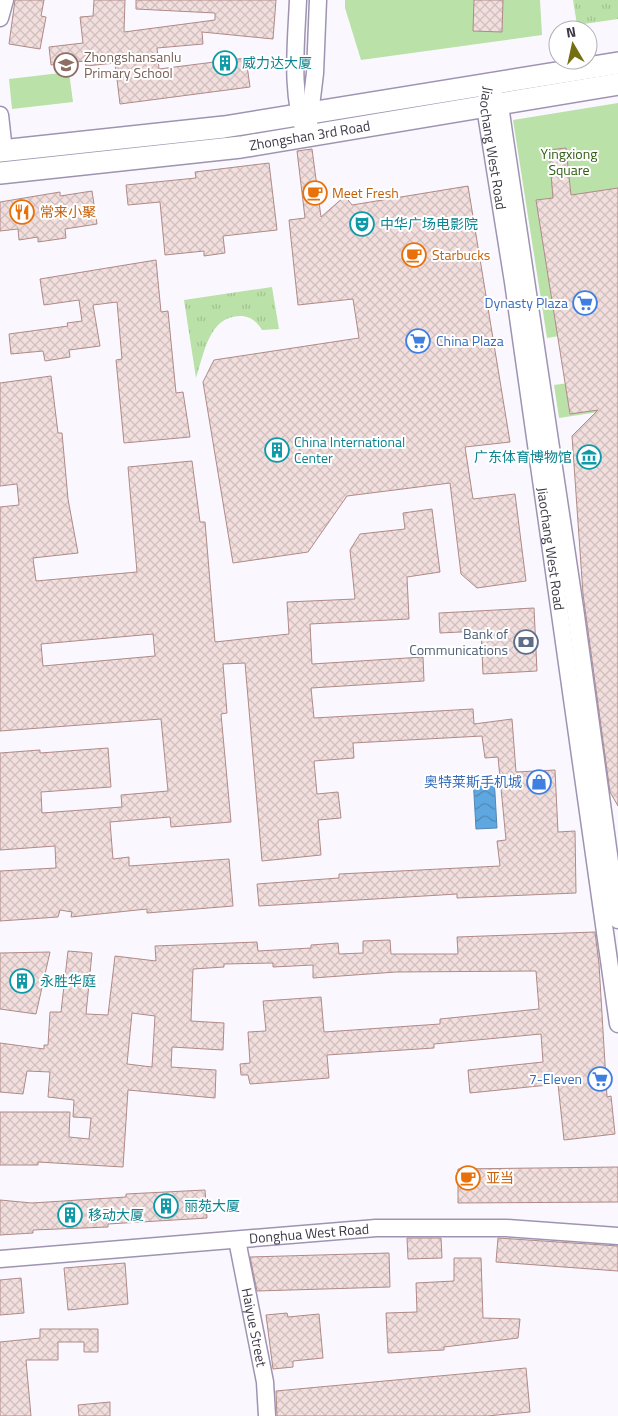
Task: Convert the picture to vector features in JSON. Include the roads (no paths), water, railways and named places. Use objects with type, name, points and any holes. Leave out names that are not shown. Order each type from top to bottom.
[{"type":"main road","name":"Zhongshan 3rd Road","points":[[2,151],[186,132],[618,62]]},
{"type":"main road","name":"Zhongshan 3rd Road","points":[[0,173],[241,147],[618,84]]},
{"type":"street","points":[[0,18],[5,0]]},
{"type":"street","points":[[298,0],[294,75],[305,114]]},
{"type":"street","points":[[306,137],[305,114],[318,0]]},
{"type":"street","name":"Jiaochang West Road","points":[[489,83],[575,608],[618,920]]},
{"type":"street","name":"Jiaochang West Road","points":[[493,106],[513,282],[618,1024]]},
{"type":"street","points":[[0,115],[2,151]]},
{"type":"street","name":"Donghua West Road","points":[[0,1259],[359,1230],[506,1228],[618,1236]]},
{"type":"street","name":"Haiyue Street","points":[[237,1240],[265,1382],[268,1416]]},
{"type":"water","points":[[494,776],[497,828],[476,829],[473,777]]},
{"type":"place","name":"威力达大厦","points":[[225,63]]},
{"type":"place","name":"Zhongshansanlu Primary School","points":[[66,65]]},
{"type":"place","name":"Meet Fresh","points":[[315,193]]},
{"type":"place","name":"常来小聚","points":[[22,212]]},
{"type":"place","name":"中华广场电影院","points":[[362,224]]},
{"type":"place","name":"Starbucks","points":[[414,255]]},
{"type":"place","name":"Dynasty Plaza","points":[[585,303]]},
{"type":"place","name":"China Plaza","points":[[418,341]]},
{"type":"place","name":"China International Center","points":[[277,450]]},
{"type":"place","name":"广东体育博物馆","points":[[589,457]]},
{"type":"place","name":"Bank of Communications","points":[[526,642]]},
{"type":"place","name":"奥特莱斯手机城","points":[[539,782]]},
{"type":"place","name":"永胜华庭","points":[[22,981]]},
{"type":"place","name":"7-Eleven","points":[[600,1079]]},
{"type":"place","name":"亚当","points":[[468,1178]]},
{"type":"place","name":"丽苑大厦","points":[[166,1206]]},
{"type":"place","name":"移动大厦","points":[[70,1215]]},
{"type":"park label","name":"Yingxiong Square","points":[[569,162]]}]
